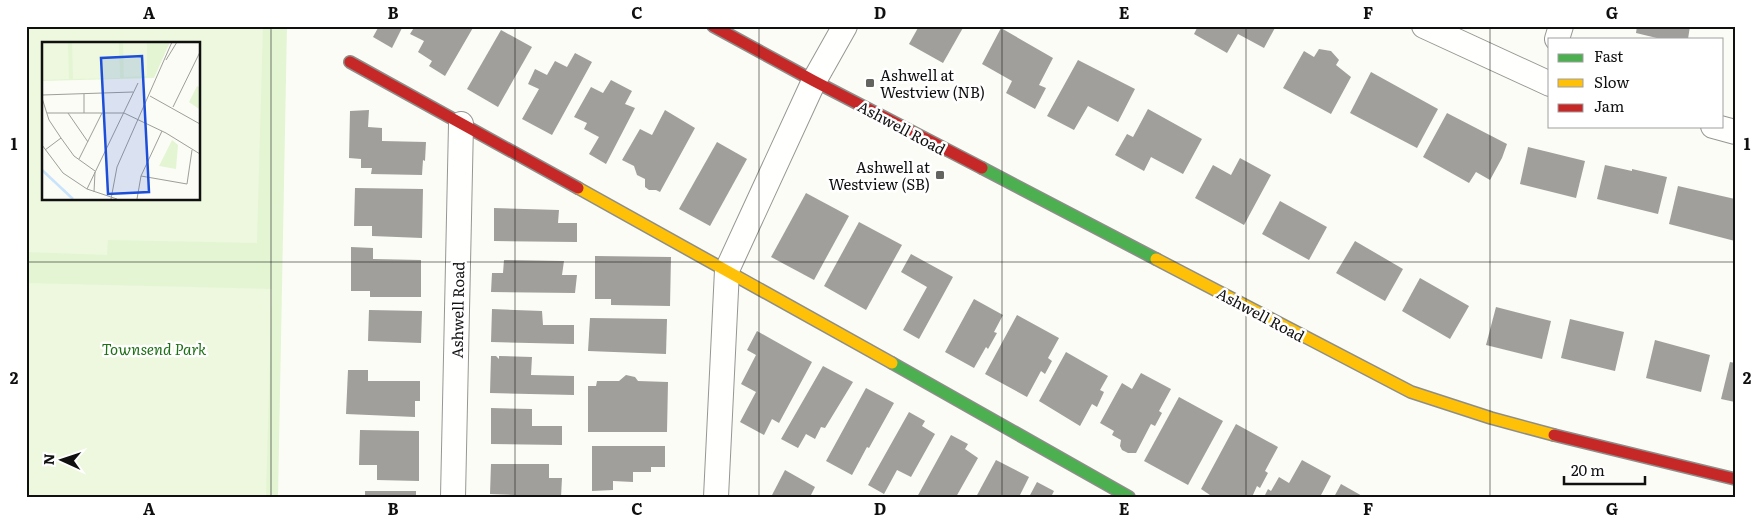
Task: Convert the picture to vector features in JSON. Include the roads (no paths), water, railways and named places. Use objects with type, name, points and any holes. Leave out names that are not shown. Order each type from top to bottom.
[{"type":"street","name":"Ashwell Road","points":[[712,26],[1410,392],[1470,413],[1622,453],[1735,479]]},
{"type":"street","points":[[716,497],[727,270],[814,81],[845,26]]},
{"type":"street","points":[[1424,26],[1548,79]]},
{"type":"street","points":[[350,62],[727,270],[1129,497]]},
{"type":"street","name":"Ashwell Road","points":[[453,497],[461,124]]},
{"type":"street","points":[[1720,128],[1735,132]]},
{"type":"place","name":"Ashwell at Westview (NB)","points":[[870,83]]},
{"type":"place","name":"Ashwell at Westview (SB)","points":[[940,175]]},
{"type":"park label","name":"Townsend Park","points":[[154,348]]}]
